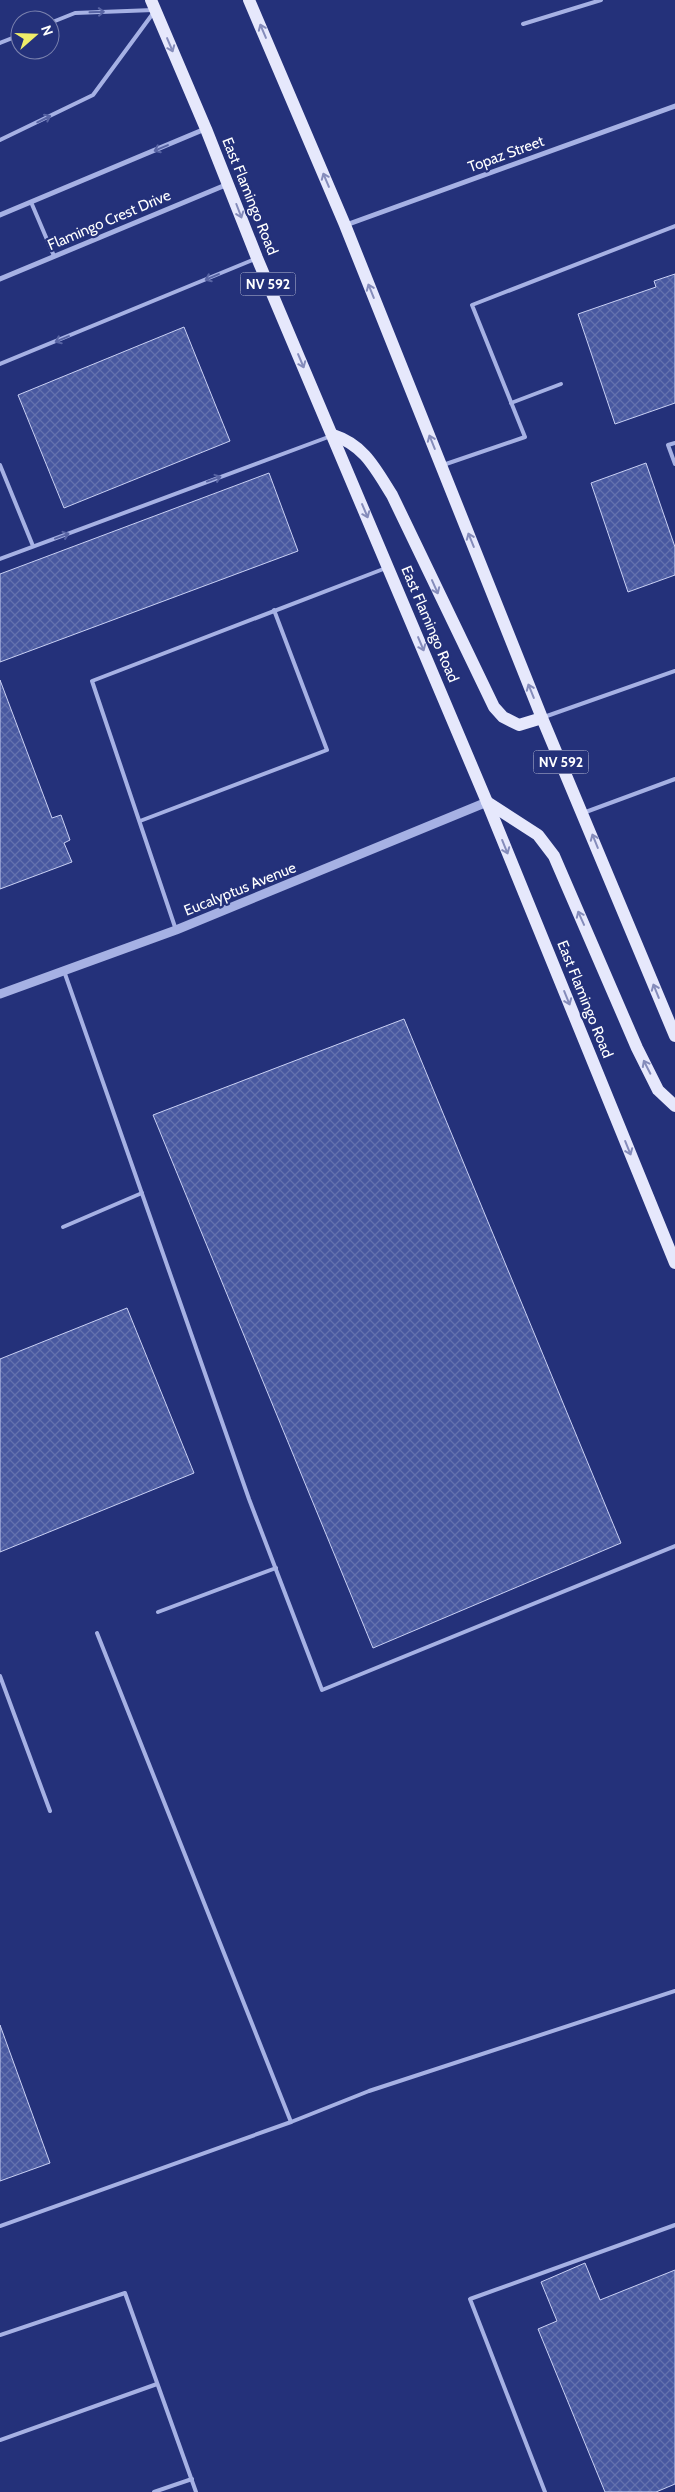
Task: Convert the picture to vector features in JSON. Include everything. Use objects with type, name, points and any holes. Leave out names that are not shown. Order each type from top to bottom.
[{"type":"main road","name":"NV 592","points":[[249,0],[345,225],[542,718],[672,1019],[675,1036]]},
{"type":"main road","name":"East Flamingo Road","points":[[153,5],[206,129],[257,258],[487,802],[675,1263]]},
{"type":"main road","points":[[333,435],[350,440],[371,461],[392,495],[494,708],[510,722],[519,725],[542,718]]},
{"type":"main road","points":[[487,802],[538,835],[554,856],[637,1048],[658,1090],[675,1106]]},
{"type":"street","name":"Topaz Street","points":[[345,225],[675,106]]},
{"type":"street","points":[[0,215],[206,129]]},
{"type":"street","name":"Flamingo Crest Drive","points":[[0,279],[228,184]]},
{"type":"street","name":"Eucalyptus Avenue","points":[[0,994],[176,930],[487,802]]},
{"type":"lane","points":[[523,24],[601,0]]},
{"type":"lane","points":[[60,19],[75,13],[153,5]]},
{"type":"lane","points":[[0,140],[93,96],[153,5]]},
{"type":"lane","points":[[31,202],[54,256]]},
{"type":"lane","points":[[441,466],[525,437],[472,305],[675,226]]},
{"type":"lane","points":[[0,364],[257,258]]},
{"type":"lane","points":[[511,403],[561,384]]},
{"type":"lane","points":[[0,559],[333,435]]},
{"type":"lane","points":[[675,442],[668,445],[675,464]]},
{"type":"lane","points":[[0,465],[33,546]]},
{"type":"lane","points":[[176,930],[92,681],[388,567]]},
{"type":"lane","points":[[140,821],[328,750],[274,610]]},
{"type":"lane","points":[[542,718],[675,671]]},
{"type":"lane","points":[[583,813],[675,779]]},
{"type":"lane","points":[[64,971],[276,1568],[322,1690],[675,1546]]},
{"type":"lane","points":[[63,1227],[142,1192]]},
{"type":"lane","points":[[158,1612],[276,1568]]},
{"type":"lane","points":[[97,1632],[291,2122]]},
{"type":"lane","points":[[0,1676],[50,1811]]},
{"type":"lane","points":[[0,2226],[291,2122],[369,2091],[675,1991]]},
{"type":"lane","points":[[545,2492],[470,2299],[675,2224]]},
{"type":"lane","points":[[0,2335],[125,2293],[196,2492]]},
{"type":"lane","points":[[0,2440],[157,2384]]},
{"type":"lane","points":[[154,2492],[192,2479]]},
{"type":"building","points":[[675,274],[675,403],[615,424],[578,314],[656,287],[654,281]]},
{"type":"building","points":[[184,327],[230,441],[64,508],[18,395]]},
{"type":"building","points":[[646,463],[675,547],[675,575],[628,592],[591,483]]},
{"type":"building","points":[[269,473],[298,551],[0,662],[0,574]]},
{"type":"building","points":[[0,680],[52,818],[61,815],[70,840],[64,843],[72,862],[0,889]]},
{"type":"building","points":[[404,1019],[621,1543],[373,1648],[153,1115]]},
{"type":"building","points":[[127,1308],[194,1473],[0,1552],[0,1359]]},
{"type":"building","points":[[0,2025],[50,2163],[0,2181]]},
{"type":"building","points":[[585,2263],[600,2300],[675,2270],[675,2484],[656,2492],[605,2492],[538,2329],[557,2321],[541,2282]]}]
